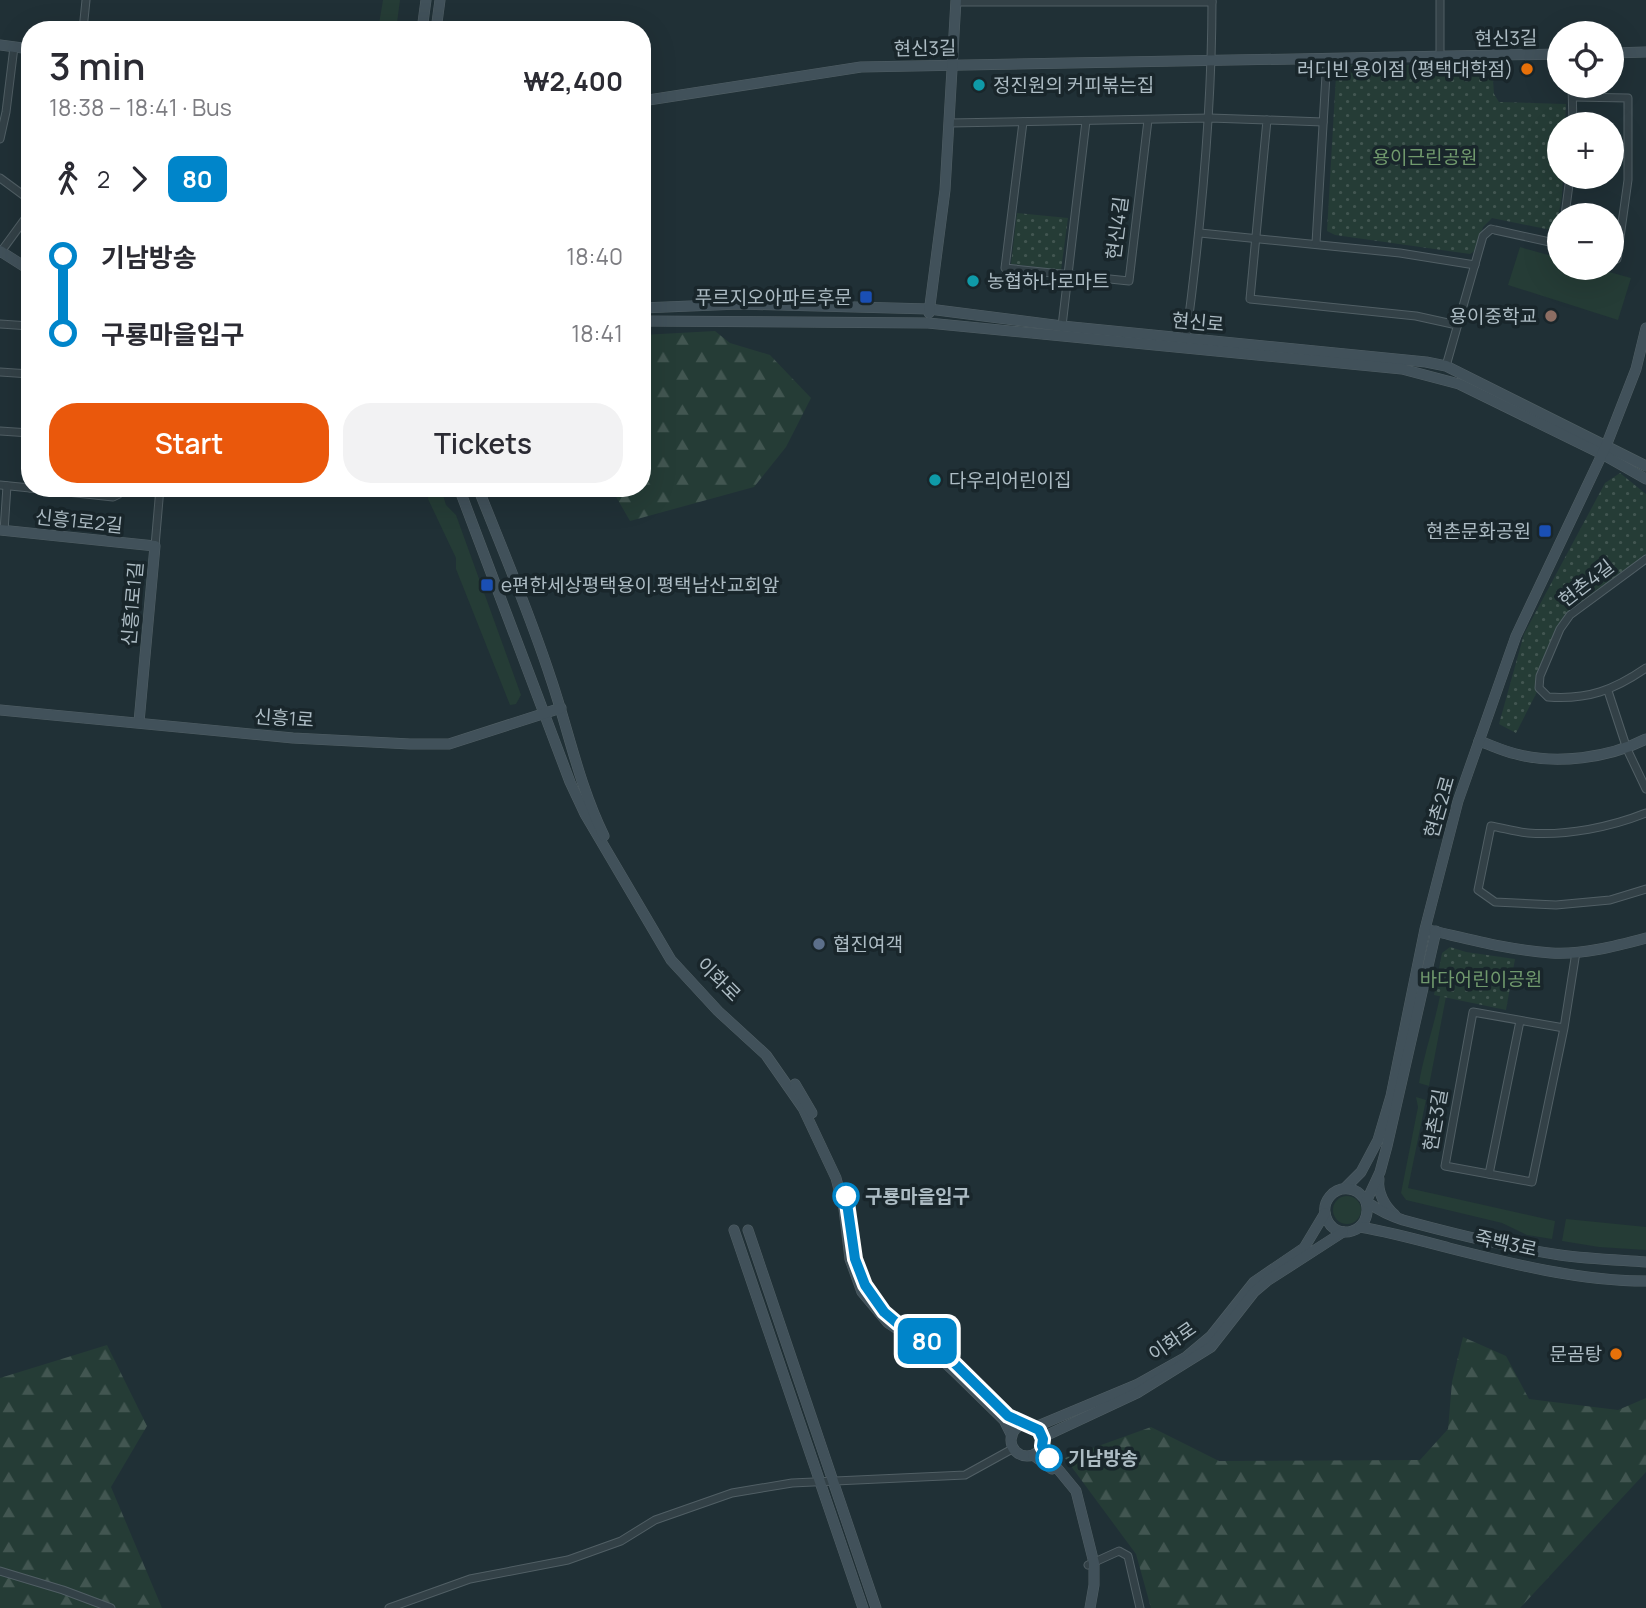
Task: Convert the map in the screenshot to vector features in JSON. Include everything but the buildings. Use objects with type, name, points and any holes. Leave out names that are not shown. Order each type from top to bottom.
[{"type":"street","points":[[84,21],[86,0]]},
{"type":"street","points":[[423,21],[426,0]]},
{"type":"street","points":[[437,21],[440,0]]},
{"type":"street","points":[[1440,0],[1440,57]]},
{"type":"street","points":[[928,323],[945,190],[956,1],[1212,1],[1210,118],[1200,233],[1186,339]]},
{"type":"street","points":[[0,45],[21,47]]},
{"type":"street","points":[[0,139],[14,47]]},
{"type":"street","points":[[1624,53],[1646,52]]},
{"type":"street","name":"현신3길","points":[[651,100],[862,67],[1547,54]]},
{"type":"street","points":[[1316,243],[1326,58]]},
{"type":"street","points":[[1624,98],[1628,98],[1628,180],[1624,203]]},
{"type":"street","points":[[950,123],[1210,118],[1323,122]]},
{"type":"street","name":"현신4길","points":[[1023,122],[1005,268],[1129,281],[1148,120]]},
{"type":"street","points":[[1267,120],[1250,299],[1416,316],[1457,325]]},
{"type":"street","points":[[1062,326],[1086,121]]},
{"type":"street","points":[[0,178],[21,193]]},
{"type":"street","points":[[21,224],[0,252],[21,265]]},
{"type":"street","points":[[1446,366],[1483,236],[1491,229],[1547,241]]},
{"type":"street","points":[[1200,233],[1316,243],[1475,265]]},
{"type":"street","name":"현신로","points":[[651,308],[739,304],[929,309],[1186,339],[1379,356],[1446,366],[1604,450],[1646,479]]},
{"type":"street","name":"현신로","points":[[651,321],[928,323],[1402,369],[1459,384],[1604,450]]},
{"type":"street","points":[[0,324],[21,325]]},
{"type":"street","points":[[1646,328],[1636,369],[1604,450],[1646,466]]},
{"type":"street","points":[[0,372],[21,373]]},
{"type":"street","points":[[0,431],[21,432]]},
{"type":"street","name":"현촌2로","points":[[1345,1188],[1361,1172],[1378,1140],[1391,1096],[1458,801],[1479,741],[1516,636],[1604,450]]},
{"type":"street","points":[[2,531],[3,485],[21,487]]},
{"type":"street","name":"신흥1로1길","points":[[139,722],[159,497]]},
{"type":"street","name":"이화로","points":[[461,497],[584,814],[671,960],[718,1011],[766,1055],[803,1108],[836,1178],[844,1209],[850,1259],[862,1292],[888,1323],[937,1355],[958,1374],[1004,1420],[1012,1436]]},
{"type":"street","name":"이화로","points":[[482,497],[536,632],[561,708],[580,780],[594,815],[624,874],[668,947],[695,982],[780,1063],[807,1102],[837,1164],[848,1204],[855,1259],[865,1285],[884,1312],[941,1350],[1008,1416],[1024,1425]]},
{"type":"street","name":"신흥1로2길","points":[[2,531],[155,546]]},
{"type":"street","name":"현촌4길","points":[[1646,559],[1570,615],[1560,629],[1540,676],[1539,688],[1548,697],[1561,698],[1608,691],[1646,668]]},
{"type":"street","points":[[1608,691],[1627,749],[1646,789]]},
{"type":"street","name":"신흥1로","points":[[0,710],[293,738],[449,744],[561,708]]},
{"type":"street","points":[[1479,741],[1518,755],[1557,760],[1627,749],[1646,740]]},
{"type":"street","points":[[1646,813],[1624,822],[1576,831],[1529,833],[1490,826],[1478,890],[1494,902],[1556,905],[1610,900],[1646,889]]},
{"type":"street","points":[[1430,930],[1513,948],[1552,953],[1576,952],[1646,938]]},
{"type":"street","name":"현촌2로","points":[[1367,1202],[1380,1172],[1393,1121],[1430,930]]},
{"type":"street","name":"현촌3길","points":[[1564,1028],[1473,1012],[1445,1166],[1532,1182],[1564,1028],[1576,952]]},
{"type":"street","points":[[1489,1174],[1520,1021]]},
{"type":"street","points":[[1380,1172],[1380,1192],[1391,1211],[1401,1219]]},
{"type":"street","points":[[1345,1188],[1359,1192],[1367,1202],[1367,1218],[1360,1227],[1343,1232],[1331,1225],[1325,1213],[1328,1199],[1338,1190],[1345,1188]]},
{"type":"street","name":"죽백3로","points":[[1367,1202],[1401,1219],[1483,1240],[1560,1255],[1646,1262]]},
{"type":"street","name":"이화로","points":[[1035,1427],[1138,1384],[1193,1351],[1211,1336],[1254,1282],[1304,1248],[1325,1213]]},
{"type":"street","name":"죽백3로","points":[[1360,1227],[1400,1234],[1502,1261],[1576,1275],[1646,1281]]},
{"type":"street","points":[[734,1230],[863,1608]]},
{"type":"street","points":[[748,1230],[876,1608]]},
{"type":"street","name":"이화로","points":[[1042,1441],[1137,1393],[1211,1347],[1254,1292],[1343,1232]]},
{"type":"street","points":[[1088,1608],[1091,1564],[1076,1491],[1044,1452],[1035,1427],[1024,1425],[1017,1428],[1012,1436],[1014,1448],[1022,1455],[1033,1455],[1057,1473],[1073,1499],[1091,1564]]},
{"type":"street","points":[[1033,1455],[1042,1441]]},
{"type":"street","points":[[389,1608],[470,1579],[568,1560],[621,1541],[655,1520],[732,1493],[792,1483],[965,1475],[1014,1448]]},
{"type":"street","points":[[1091,1564],[1119,1551],[1128,1556],[1140,1608]]},
{"type":"street","points":[[0,1571],[111,1608]]},
{"type":"green space","points":[[383,0],[400,0],[397,21],[380,21]]},
{"type":"green space","name":"용이근린공원","points":[[1343,65],[1492,65],[1494,94],[1499,102],[1566,104],[1566,112],[1547,112],[1547,189],[1562,189],[1561,203],[1547,203],[1547,229],[1492,218],[1483,227],[1476,250],[1470,254],[1335,235],[1327,231],[1336,75]]},
{"type":"green space","points":[[1017,213],[1068,218],[1061,270],[1011,264]]},
{"type":"green space","points":[[1520,247],[1547,255],[1547,280],[1624,280],[1624,276],[1631,278],[1618,320],[1508,285]]},
{"type":"green space","points":[[715,331],[730,343],[770,355],[811,398],[786,447],[754,487],[630,521],[616,497],[651,497],[651,335]]},
{"type":"green space","points":[[1620,473],[1646,494],[1646,559],[1570,615],[1560,629],[1539,688],[1516,733],[1499,724],[1524,634],[1605,483]]},
{"type":"green space","points":[[444,497],[446,505],[456,515],[521,695],[516,704],[510,705],[456,569],[456,558],[428,499]]},
{"type":"green space","name":"바다어린이공원","points":[[1450,947],[1515,959],[1506,1010],[1434,995],[1442,953]]},
{"type":"green space","points":[[1440,996],[1446,997],[1429,1086],[1419,1083]]},
{"type":"green space","points":[[1416,1097],[1426,1100],[1408,1188],[1555,1221],[1552,1239],[1527,1235],[1502,1223],[1406,1200],[1401,1193],[1418,1107]]},
{"type":"green space","points":[[1347,1196],[1357,1200],[1361,1210],[1357,1220],[1347,1224],[1337,1220],[1333,1210],[1337,1200]]},
{"type":"green space","points":[[1566,1219],[1646,1227],[1646,1250],[1562,1241]]},
{"type":"green space","points":[[1463,1337],[1506,1356],[1529,1399],[1618,1410],[1646,1398],[1646,1472],[1520,1608],[1151,1608],[1136,1554],[1065,1458],[1151,1427],[1219,1461],[1420,1460],[1448,1429],[1452,1382]]},
{"type":"green space","points":[[107,1345],[147,1426],[111,1487],[162,1608],[0,1608],[0,1378]]},
{"type":"bus line","name":"80","points":[[846,1196],[855,1259],[865,1285],[884,1312],[941,1350],[1008,1416],[1039,1430],[1044,1452],[1049,1458]]},
{"type":"place","name":"러디빈 용이점 (평택대학점)","points":[[1527,69]]},
{"type":"place","name":"정진원의 커피볶는집","points":[[979,85]]},
{"type":"place","name":"농협하나로마트","points":[[973,281]]},
{"type":"place","name":"푸르지오아파트후문","points":[[866,297]]},
{"type":"place","name":"용이중학교","points":[[1551,316]]},
{"type":"place","name":"다우리어린이집","points":[[935,480]]},
{"type":"place","name":"현촌문화공원","points":[[1545,531]]},
{"type":"place","name":"e편한세상평택용이.평택남산교회앞","points":[[487,585]]},
{"type":"place","name":"협진여객","points":[[819,944]]},
{"type":"place","name":"구룡마을입구","points":[[846,1196]]},
{"type":"place","name":"문곰탕","points":[[1616,1354]]},
{"type":"place","name":"기남방송","points":[[1049,1458]]}]
